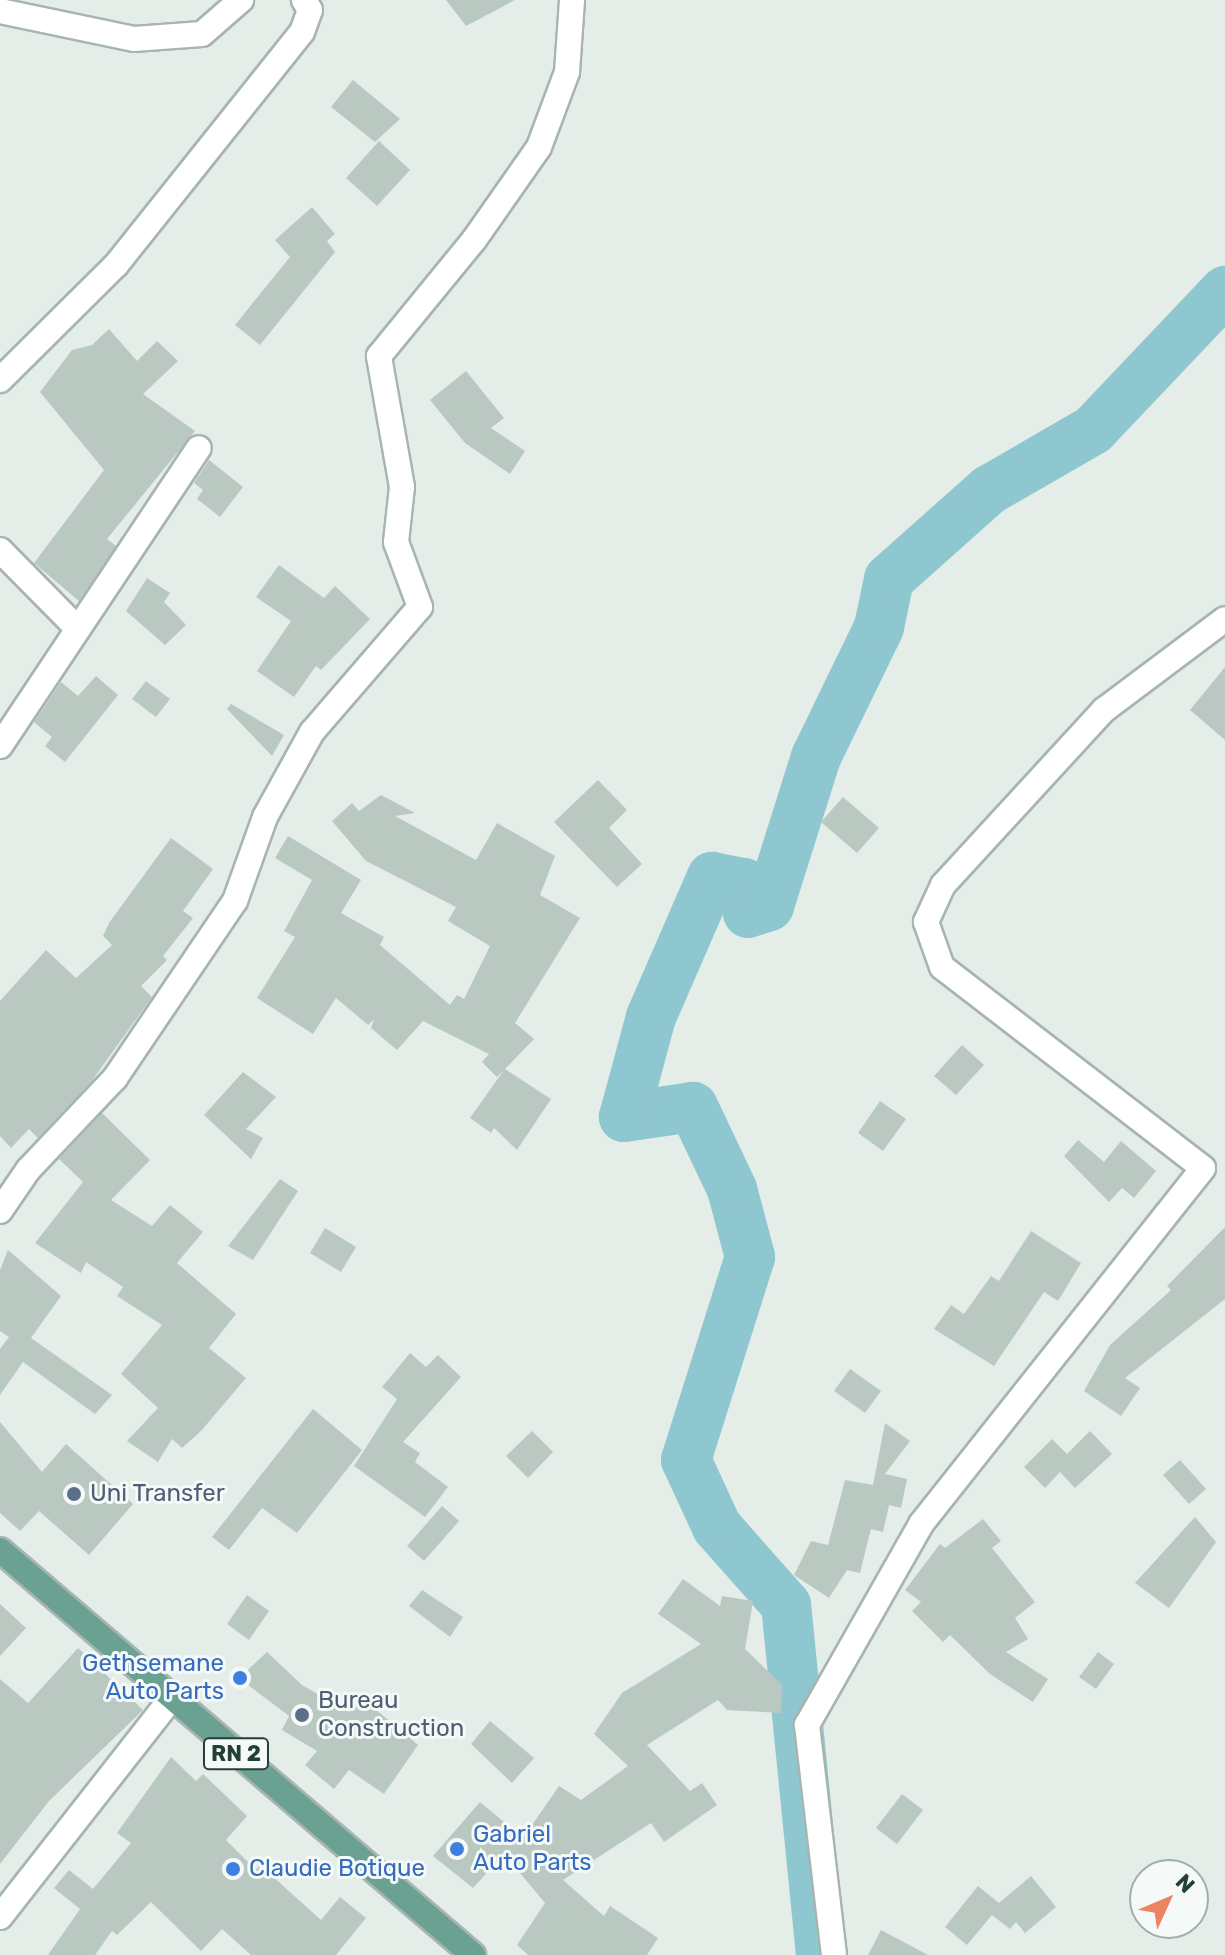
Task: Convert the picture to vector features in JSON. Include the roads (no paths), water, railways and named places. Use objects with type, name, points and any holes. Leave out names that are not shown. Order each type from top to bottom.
[{"type":"main road","name":"RN 2","points":[[0,1550],[473,1955]]},
{"type":"street","points":[[0,11],[134,39],[202,34],[241,0]]},
{"type":"street","points":[[0,380],[116,265],[165,204],[302,32],[310,10],[304,0]]},
{"type":"street","points":[[0,1211],[28,1170],[115,1078],[235,901],[265,817],[312,732],[420,607],[396,542],[402,487],[379,356],[474,240],[539,147],[567,72],[572,0]]},
{"type":"street","points":[[0,746],[76,627],[199,448]]},
{"type":"street","points":[[0,550],[76,627]]},
{"type":"street","points":[[834,1955],[807,1725],[921,1524],[1203,1168],[942,967],[926,922],[943,885],[1104,710],[1225,619]]},
{"type":"street","points":[[0,1917],[171,1699]]},
{"type":"waterway","points":[[821,1955],[786,1605],[717,1527],[686,1460],[750,1257],[732,1189],[693,1107],[624,1117],[651,1017],[712,877],[744,883],[748,913],[769,906],[816,757],[879,627],[889,579],[989,490],[1093,430],[1225,291]]},
{"type":"place","name":"Uni Transfer","points":[[74,1494]]},
{"type":"place","name":"Gethsemane Auto Parts","points":[[240,1678]]},
{"type":"place","name":"Bureau Construction","points":[[302,1715]]},
{"type":"place","name":"Gabriel Auto Parts","points":[[457,1849]]},
{"type":"place","name":"Claudie Botique","points":[[233,1869]]}]
